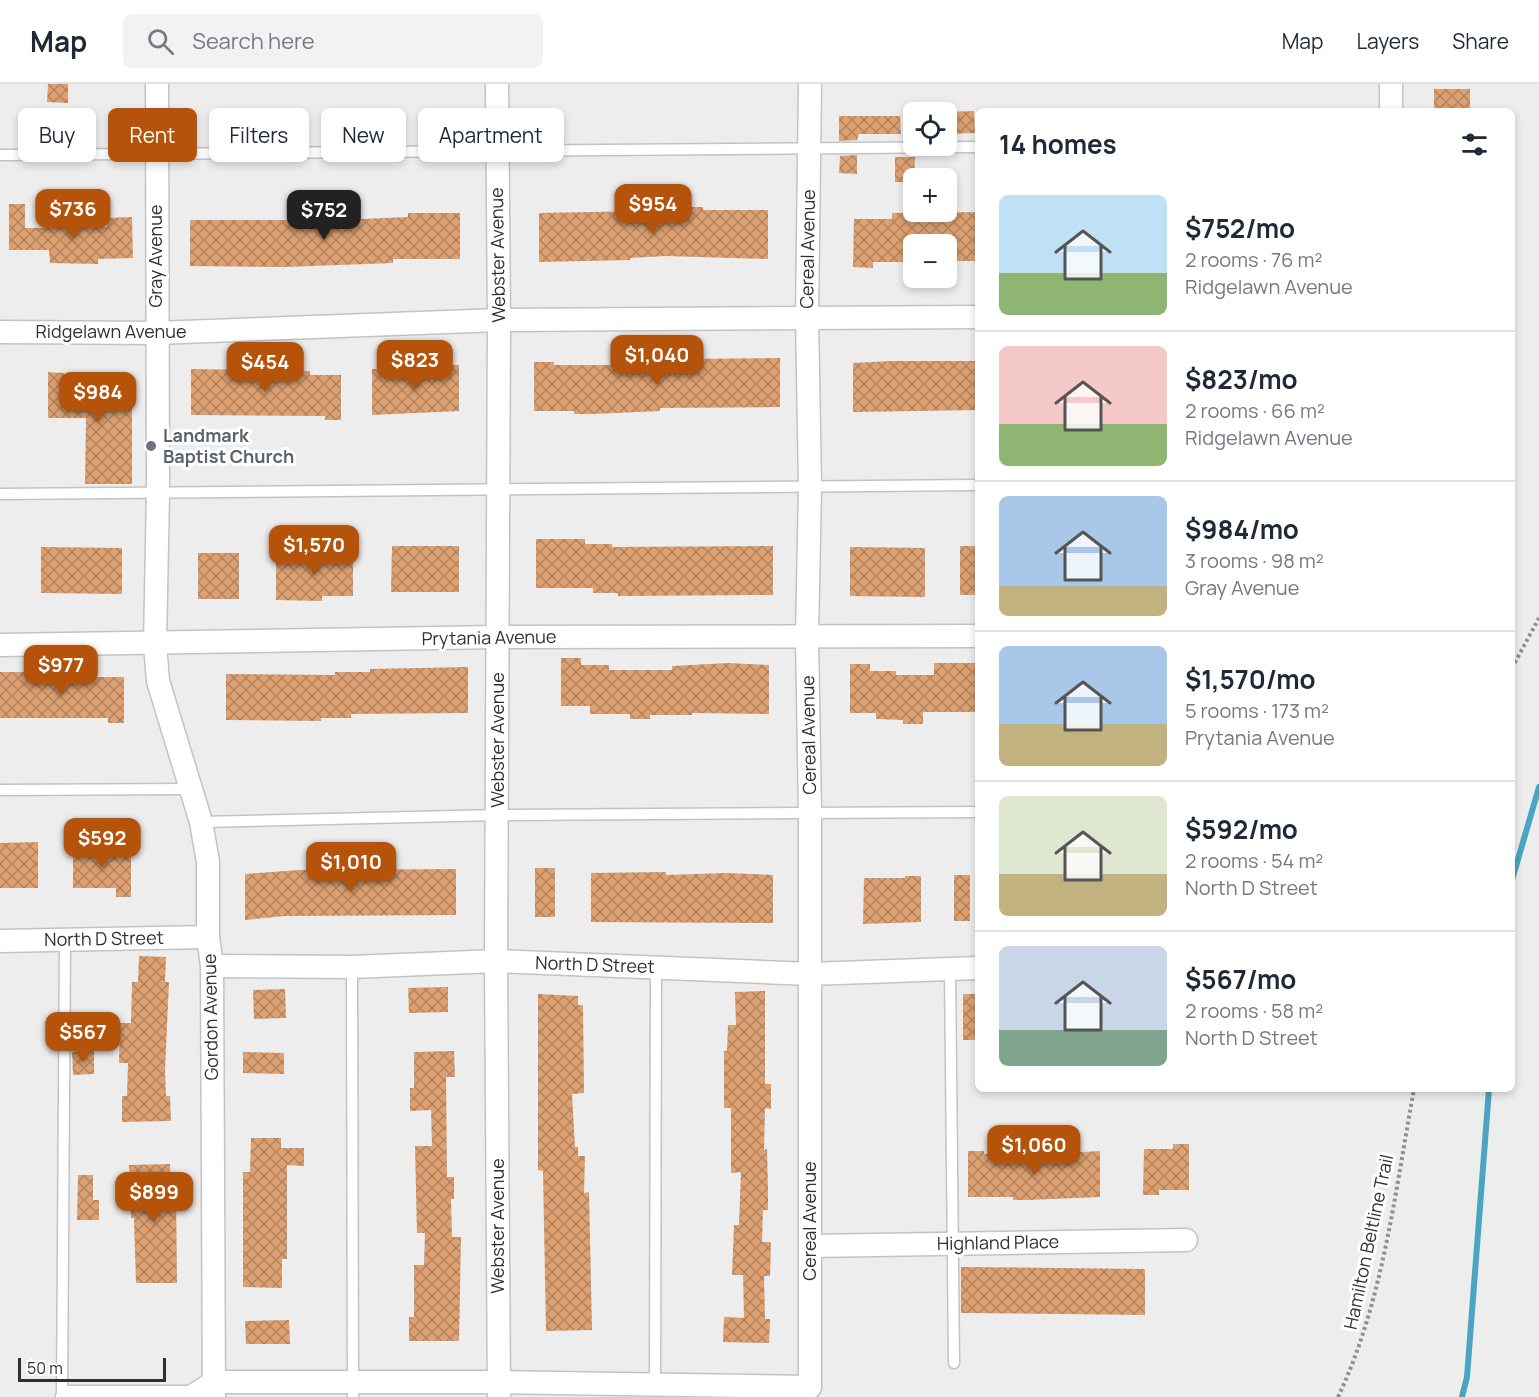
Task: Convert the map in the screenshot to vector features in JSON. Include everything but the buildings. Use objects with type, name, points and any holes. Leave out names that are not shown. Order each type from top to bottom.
[{"type":"street","name":"Gray Avenue","points":[[156,108],[157,84]]},
{"type":"street","name":"Webster Avenue","points":[[497,84],[497,108]]},
{"type":"street","name":"Cereal Avenue","points":[[651,1389],[810,1387],[810,814],[807,636],[810,487],[807,317],[810,84]]},
{"type":"street","points":[[1391,84],[1391,108]]},
{"type":"street","name":"Gray Avenue","points":[[155,162],[158,493],[155,644]]},
{"type":"street","name":"Webster Avenue","points":[[496,162],[500,320],[497,491],[499,637],[496,961],[499,1389]]},
{"type":"street","name":"Ridgelawn Avenue","points":[[0,332],[156,333],[500,320],[975,317]]},
{"type":"street","name":"Prytania Avenue","points":[[0,645],[499,637],[975,636]]},
{"type":"street","name":"Gordon Avenue","points":[[155,644],[158,681],[201,822],[208,862],[208,936],[212,966],[214,1390]]},
{"type":"street","name":"North D Street","points":[[0,941],[208,936]]},
{"type":"street","name":"North D Street","points":[[212,966],[352,968],[496,961],[810,974],[975,968]]},
{"type":"street","name":"Highland Place","points":[[810,1246],[1186,1240]]},
{"type":"street","points":[[67,1397],[191,1397],[214,1390],[651,1389]]},
{"type":"lane","points":[[564,151],[975,147]]},
{"type":"lane","points":[[197,155],[418,153]]},
{"type":"lane","points":[[0,155],[108,155]]},
{"type":"lane","points":[[0,494],[975,485]]},
{"type":"lane","points":[[0,790],[190,789]]},
{"type":"lane","points":[[201,822],[498,815],[975,812]]},
{"type":"lane","points":[[62,1397],[64,941]]},
{"type":"lane","points":[[352,968],[353,1390]]},
{"type":"lane","points":[[651,1389],[656,968]]},
{"type":"lane","points":[[950,969],[954,1364]]},
{"type":"path","points":[[1515,662],[1539,618]]},
{"type":"path","name":"Hamilton Beltline Trail","points":[[1338,1397],[1360,1342],[1376,1285],[1412,1092]]},
{"type":"waterway","points":[[1515,870],[1539,787]]},
{"type":"waterway","points":[[1462,1397],[1467,1377],[1489,1092]]},
{"type":"place","name":"Landmark Baptist Church","points":[[151,446]]}]
